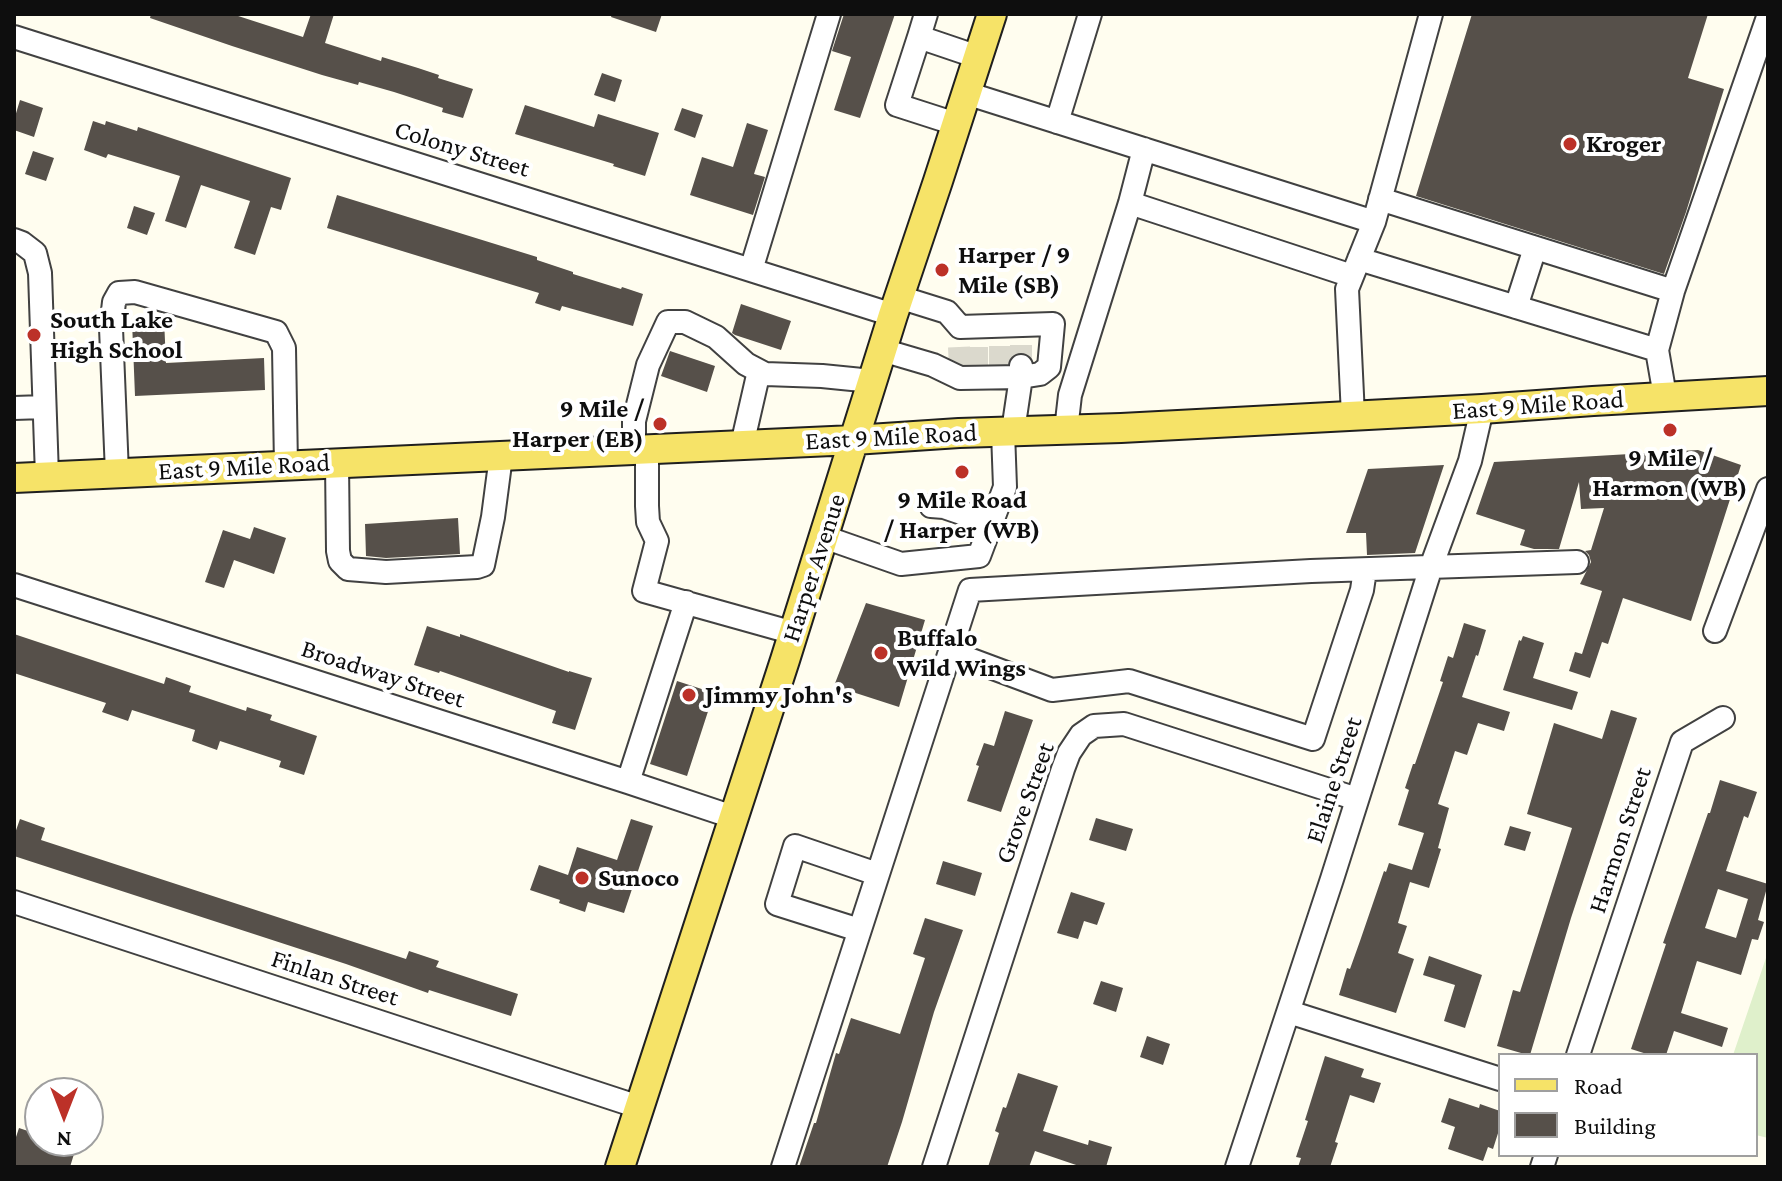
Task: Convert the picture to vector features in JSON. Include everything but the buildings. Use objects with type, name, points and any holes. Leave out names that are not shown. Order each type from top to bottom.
[{"type":"main road","name":"Harper Avenue","points":[[620,1167],[992,14]]},
{"type":"main road","name":"East 9 Mile Road","points":[[14,478],[1353,416],[1768,391]]},
{"type":"street","points":[[751,270],[829,14]]},
{"type":"street","points":[[926,14],[897,105],[956,124]]},
{"type":"street","points":[[1057,122],[1090,14]]},
{"type":"street","points":[[1353,416],[1347,289],[1374,222],[1431,14]]},
{"type":"street","points":[[1665,396],[1657,350],[1673,291],[1768,17]]},
{"type":"street","name":"Colony Street","points":[[14,37],[751,270],[896,306],[947,312],[968,355]]},
{"type":"street","points":[[919,37],[978,57]]},
{"type":"street","points":[[966,93],[1374,222]]},
{"type":"street","points":[[1066,430],[1070,395],[1144,149]]},
{"type":"street","points":[[1380,199],[1673,291]]},
{"type":"street","points":[[1130,203],[1355,267],[1516,307],[1657,350]]},
{"type":"street","points":[[14,240],[35,253],[40,273],[47,476]]},
{"type":"street","points":[[1516,307],[1535,248]]},
{"type":"street","points":[[117,473],[111,328],[114,302],[119,293],[127,292],[276,332],[284,348],[286,466]]},
{"type":"street","points":[[794,633],[644,591],[657,541],[648,522],[634,421],[648,365],[668,322],[685,322],[716,337],[739,358],[765,374],[872,381]]},
{"type":"street","points":[[882,350],[933,365],[968,355],[1010,354]]},
{"type":"street","points":[[968,355],[1010,354]]},
{"type":"street","points":[[824,537],[901,564],[979,556],[1005,487],[1010,354]]},
{"type":"street","points":[[742,445],[759,371]]},
{"type":"street","points":[[14,408],[44,407]]},
{"type":"street","name":"Elaine Street","points":[[1237,1167],[1431,567],[1470,461],[1482,409]]},
{"type":"street","points":[[337,463],[340,561],[348,569],[386,572],[483,565],[501,456]]},
{"type":"street","points":[[1715,631],[1768,489]]},
{"type":"street","points":[[931,506],[944,507],[991,523]]},
{"type":"street","points":[[783,1167],[970,590],[1577,562]]},
{"type":"street","points":[[950,652],[1052,690],[1129,681],[1313,739],[1362,590],[1365,570]]},
{"type":"street","name":"Broadway Street","points":[[14,585],[733,817]]},
{"type":"street","points":[[628,782],[686,602]]},
{"type":"street","name":"Harmon Street","points":[[1579,1053],[1682,742],[1723,718]]},
{"type":"street","name":"Grove Street","points":[[934,1167],[1063,769],[1081,735],[1094,726],[1124,724],[1357,799]]},
{"type":"street","points":[[859,930],[777,904],[795,846],[877,874]]},
{"type":"street","name":"Finlan Street","points":[[14,902],[639,1107]]},
{"type":"street","points":[[1289,1012],[1498,1078]]},
{"type":"green space","points":[[1768,952],[1768,1138],[1758,1136],[1758,1053],[1734,1053]]},
{"type":"tunnel","points":[[1021,345],[1021,366]]},
{"type":"tunnel","points":[[1000,346],[1000,367]]},
{"type":"tunnel","points":[[959,347],[960,369]]},
{"type":"tunnel","points":[[977,347],[977,368]]},
{"type":"place","name":"Kroger","points":[[1570,144]]},
{"type":"place","name":"Harper / 9 Mile (SB)","points":[[942,270]]},
{"type":"place","name":"South Lake High School","points":[[34,335]]},
{"type":"place","name":"9 Mile / Harper (EB)","points":[[660,424]]},
{"type":"place","name":"9 Mile / Harmon (WB)","points":[[1670,430]]},
{"type":"place","name":"9 Mile Road / Harper (WB)","points":[[962,472]]},
{"type":"place","name":"Buffalo Wild Wings","points":[[881,653]]},
{"type":"place","name":"Jimmy John's","points":[[689,695]]},
{"type":"place","name":"Sunoco","points":[[582,878]]}]
